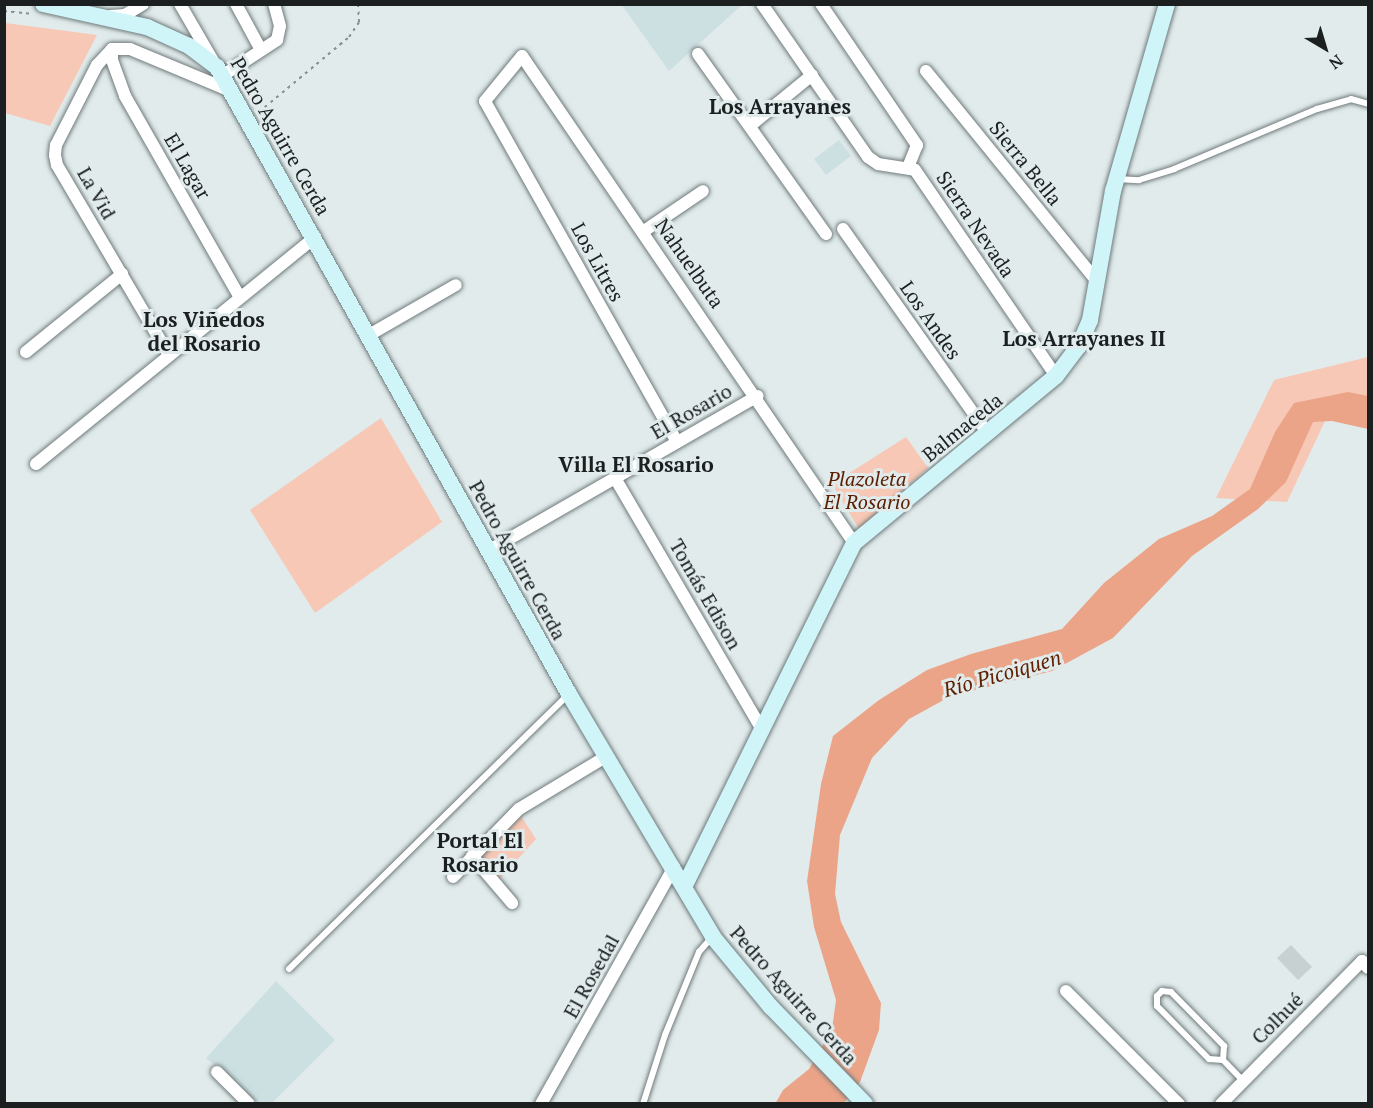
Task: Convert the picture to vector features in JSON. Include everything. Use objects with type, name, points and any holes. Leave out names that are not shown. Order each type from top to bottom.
[{"type":"main road","name":"Balmaceda","points":[[685,885],[854,543],[1056,376],[1079,346],[1090,320],[1117,178],[1167,4]]},
{"type":"main road","points":[[40,10],[107,16],[179,41],[219,71]]},
{"type":"main road","name":"Pedro Aguirre Cerda","points":[[219,71],[315,237],[569,694],[685,885],[713,937],[771,1007],[866,1104]]},
{"type":"street","points":[[107,16],[125,15],[143,4]]},
{"type":"street","name":"Pedro Aguirre Cerda","points":[[180,4],[219,71]]},
{"type":"street","points":[[236,4],[261,50]]},
{"type":"street","points":[[219,71],[277,40],[280,26],[274,4]]},
{"type":"street","name":"Sierra Nevada","points":[[762,4],[868,157],[878,164],[908,167],[915,170],[1056,376]]},
{"type":"street","points":[[821,4],[917,145],[908,167]]},
{"type":"street","points":[[112,49],[130,49],[231,92]]},
{"type":"street","name":"La Vid","points":[[112,49],[97,65],[56,145],[55,155],[169,355]]},
{"type":"street","name":"El Lagar","points":[[112,49],[112,60],[125,96],[240,298]]},
{"type":"street","points":[[698,54],[751,125],[826,234]]},
{"type":"street","name":"Nahuelbuta","points":[[485,101],[522,56],[758,396],[854,543]]},
{"type":"street","name":"Sierra Bella","points":[[926,70],[1096,280]]},
{"type":"street","points":[[751,125],[812,75]]},
{"type":"street","name":"Los Litres","points":[[485,101],[676,442]]},
{"type":"street","points":[[644,231],[703,191]]},
{"type":"street","name":"Los Andes","points":[[843,229],[988,434]]},
{"type":"street","points":[[36,464],[315,237]]},
{"type":"street","points":[[26,352],[122,274]]},
{"type":"street","points":[[369,335],[456,285]]},
{"type":"street","name":"El Rosario","points":[[488,550],[758,396]]},
{"type":"street","name":"Tomás Edison","points":[[615,478],[763,731]]},
{"type":"street","points":[[453,877],[519,809],[607,756]]},
{"type":"street","points":[[472,856],[512,903]]},
{"type":"street","name":"El Rosedal","points":[[541,1104],[674,867]]},
{"type":"street","name":"Colhué","points":[[1221,1104],[1365,964]]},
{"type":"street","points":[[1066,991],[1179,1104]]},
{"type":"street","points":[[217,1072],[249,1104]]},
{"type":"lane","points":[[1117,178],[1139,180],[1174,169],[1317,109],[1350,99],[1368,104]]},
{"type":"lane","points":[[289,969],[569,694]]},
{"type":"lane","points":[[645,1103],[665,1035],[694,962],[713,937]]},
{"type":"lane","points":[[1223,1060],[1224,1047],[1171,992],[1159,993],[1156,1003],[1165,1013],[1209,1059],[1223,1060],[1243,1081]]},
{"type":"path","points":[[247,120],[350,37],[359,22],[358,4]]},
{"type":"path","points":[[4,10],[40,10]]},
{"type":"shaded area","points":[[621,4],[742,4],[742,5],[669,71]]},
{"type":"shaded area","points":[[839,140],[851,156],[826,175],[814,159]]},
{"type":"shaded area","points":[[276,981],[335,1040],[272,1103],[258,1103],[206,1058]]},
{"type":"green space","points":[[5,23],[97,35],[50,126],[5,113]]},
{"type":"green space","points":[[1368,357],[1368,429],[1354,421],[1325,421],[1287,502],[1216,498],[1274,380]]},
{"type":"green space","points":[[381,418],[442,522],[315,613],[250,510]]},
{"type":"green space","name":"Plazoleta El Rosario","points":[[906,437],[928,468],[859,529],[832,484]]},
{"type":"green space","points":[[521,816],[536,839],[499,880],[479,857]]},
{"type":"water","name":"Río Picoiquen","points":[[1348,392],[1368,396],[1368,429],[1332,421],[1313,422],[1286,482],[1258,509],[1192,556],[1113,638],[1052,671],[951,696],[909,719],[872,758],[840,835],[835,894],[841,922],[881,1003],[879,1030],[860,1082],[844,1103],[775,1104],[783,1090],[809,1069],[832,1029],[836,1000],[814,927],[807,881],[821,784],[833,736],[879,700],[927,670],[971,654],[1062,629],[1104,583],[1159,539],[1212,516],[1250,489],[1275,432],[1294,403]]},
{"type":"building","points":[[1291,945],[1312,967],[1298,980],[1277,958]]},
{"type":"district","name":"Los Arrayanes","points":[[780,106]]},
{"type":"district","name":"Los Viñedos del Rosario","points":[[204,331]]},
{"type":"district","name":"Los Arrayanes II","points":[[1084,338]]},
{"type":"district","name":"Villa El Rosario","points":[[636,464]]},
{"type":"district","name":"Portal El Rosario","points":[[480,852]]}]
